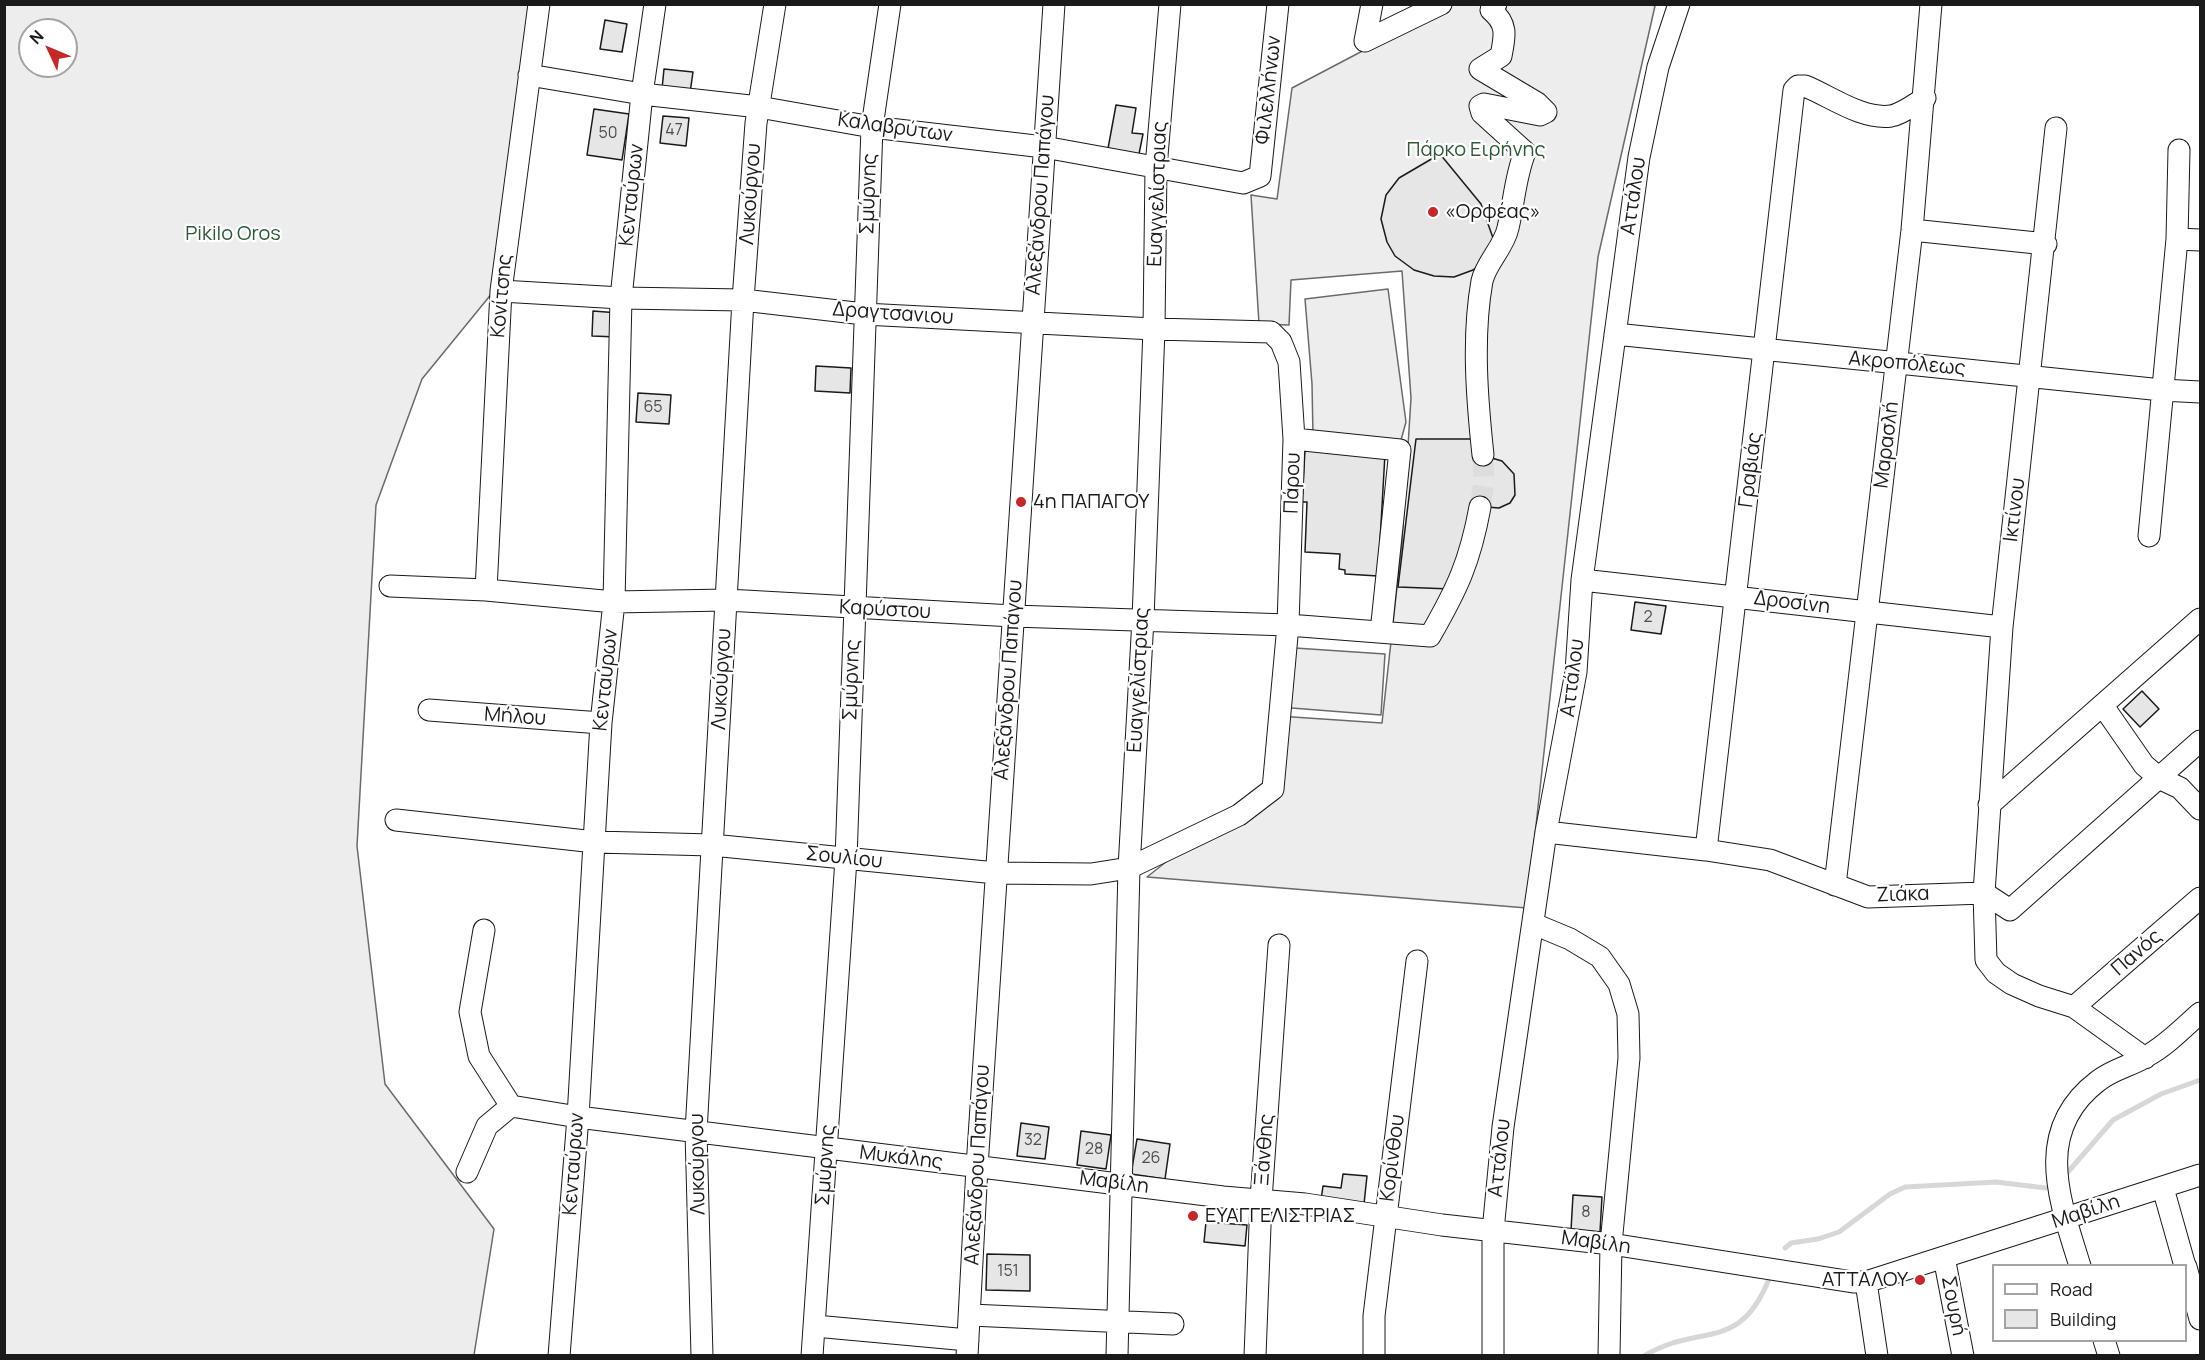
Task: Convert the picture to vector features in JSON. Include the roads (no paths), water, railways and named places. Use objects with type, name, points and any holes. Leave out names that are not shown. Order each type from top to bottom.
[{"type":"street","name":"Κονίτσης","points":[[486,590],[501,291],[539,4]]},
{"type":"street","name":"Κενταύρων","points":[[559,1356],[578,1117],[601,723],[614,602],[621,298],[642,94],[655,4]]},
{"type":"street","name":"Λυκούργου","points":[[702,1356],[696,1132],[742,300],[759,107],[775,4]]},
{"type":"street","name":"Σμύρνης","points":[[812,1356],[846,859],[872,127],[890,4]]},
{"type":"street","name":"Αλεξάνδρου Παπάγου","points":[[968,1348],[977,1167],[1054,4]]},
{"type":"street","name":"Ευαγγελίστριας","points":[[1117,1356],[1129,868],[1143,619],[1154,330],[1156,167],[1170,4]]},
{"type":"street","name":"Φιλελλήνων","points":[[1260,176],[1278,4]]},
{"type":"street","points":[[1372,4],[1365,41],[1441,4]]},
{"type":"street","points":[[1483,455],[1479,421],[1477,344],[1482,279],[1508,231],[1519,166],[1525,152],[1482,113],[1480,106],[1484,104],[1540,115],[1546,112],[1536,103],[1480,69],[1501,56],[1506,33],[1502,19],[1491,10],[1496,4]]},
{"type":"street","name":"Αττάλου","points":[[1493,1356],[1493,1231],[1503,1127],[1546,832],[1576,672],[1582,580],[1639,157],[1658,67],[1679,4]]},
{"type":"street","name":"Μαρασλή","points":[[1835,885],[1912,230],[1925,98],[1931,4]]},
{"type":"street","name":"Καλαβρύτων","points":[[529,75],[642,94],[759,107],[872,127],[1044,147],[1243,183],[1260,176]]},
{"type":"street","name":"Γραβιάς","points":[[1706,850],[1794,90],[1798,86],[1805,86],[1866,113],[1884,116],[1893,116],[1925,98]]},
{"type":"street","name":"Ικτίνου","points":[[2056,128],[2046,244],[2002,627],[1984,893],[1986,960],[1996,973],[2039,996],[2074,1007],[2145,1058]]},
{"type":"street","points":[[2149,536],[2176,239],[2179,150]]},
{"type":"street","points":[[1912,230],[2046,244]]},
{"type":"street","points":[[2176,239],[2200,240]]},
{"type":"street","name":"Δραγτσανιου","points":[[501,291],[621,298],[742,300],[864,314],[1033,321],[1154,330],[1262,331],[1271,332],[1281,342]]},
{"type":"street","name":"Ακροπόλεως","points":[[1615,334],[1765,351],[2200,392]]},
{"type":"street","name":"Πάρου","points":[[1281,342],[1289,362],[1294,439],[1288,625]]},
{"type":"street","points":[[1294,439],[1400,450],[1381,632]]},
{"type":"street","name":"Καρύστου","points":[[390,586],[486,590],[614,602],[727,600],[854,609],[1288,625],[1430,636],[1460,584],[1474,540],[1480,507]]},
{"type":"street","name":"Δροσίνη","points":[[1582,580],[2002,627]]},
{"type":"street","points":[[1989,805],[2200,619]]},
{"type":"street","name":"Σουλίου","points":[[396,820],[595,842],[712,845],[996,873],[1090,874],[1129,868],[1239,814],[1273,789],[1288,625]]},
{"type":"street","points":[[2103,706],[2144,765],[2159,778],[2180,788],[2200,810]]},
{"type":"street","name":"Μήλου","points":[[429,710],[601,723]]},
{"type":"street","points":[[1984,893],[2010,910],[2200,741]]},
{"type":"street","name":"Ζιάκα","points":[[1546,832],[1706,850],[1770,860],[1868,897],[1984,893]]},
{"type":"street","name":"Πανός","points":[[2074,1007],[2200,898]]},
{"type":"street","points":[[1534,924],[1570,939],[1600,957],[1614,974],[1625,1000],[1630,1028],[1611,1244],[1609,1356]]},
{"type":"street","points":[[467,1172],[487,1126],[511,1106],[478,1056],[470,1012],[484,930]]},
{"type":"street","name":"Ξάνθης","points":[[1256,1356],[1261,1200],[1279,945]]},
{"type":"street","name":"Κορίνθου","points":[[1374,1356],[1374,1316],[1417,961]]},
{"type":"street","points":[[2079,1264],[2065,1219],[2055,1172],[2057,1143],[2063,1128],[2076,1104],[2096,1082],[2110,1072],[2145,1058],[2200,1013]]},
{"type":"street","name":"Μυκάλης","points":[[511,1106],[578,1117],[977,1167]]},
{"type":"street","name":"Μαβίλη","points":[[977,1167],[1305,1204],[1493,1231],[1611,1244],[1829,1279],[1866,1282],[2200,1175]]},
{"type":"street","points":[[2163,1188],[2184,1264]]},
{"type":"street","name":"Σουρή","points":[[1944,1257],[1963,1356]]},
{"type":"street","points":[[2187,1273],[2200,1319]]},
{"type":"street","points":[[1866,1282],[1877,1356]]},
{"type":"street","points":[[970,1315],[1173,1324]]},
{"type":"street","points":[[815,1326],[968,1348]]},
{"type":"waterway","points":[[2068,1172],[2113,1120],[2161,1094],[2200,1080]]},
{"type":"waterway","points":[[1785,1248],[1791,1243],[1818,1239],[1839,1232],[1890,1194],[1905,1187],[1996,1182],[2046,1188]]},
{"type":"waterway","points":[[1644,1356],[1664,1346],[1731,1327],[1745,1318],[1757,1302],[1769,1279]]},
{"type":"tunnel","points":[[1480,507],[1484,482],[1483,455]]},
{"type":"place","name":"«Ορφέας»","points":[[1433,212]]},
{"type":"place","name":"4η ΠΑΠΑΓΟΥ","points":[[1021,502]]},
{"type":"place","name":"ΕΥΑΓΓΕΛΙΣΤΡΙΑΣ","points":[[1193,1216]]},
{"type":"place","name":"ΑΤΤΑΛΟΥ","points":[[1920,1280]]},
{"type":"park label","name":"Πάρκο Ειρήνης","points":[[1476,150]]},
{"type":"park label","name":"Pikilo Oros","points":[[233,234]]}]
